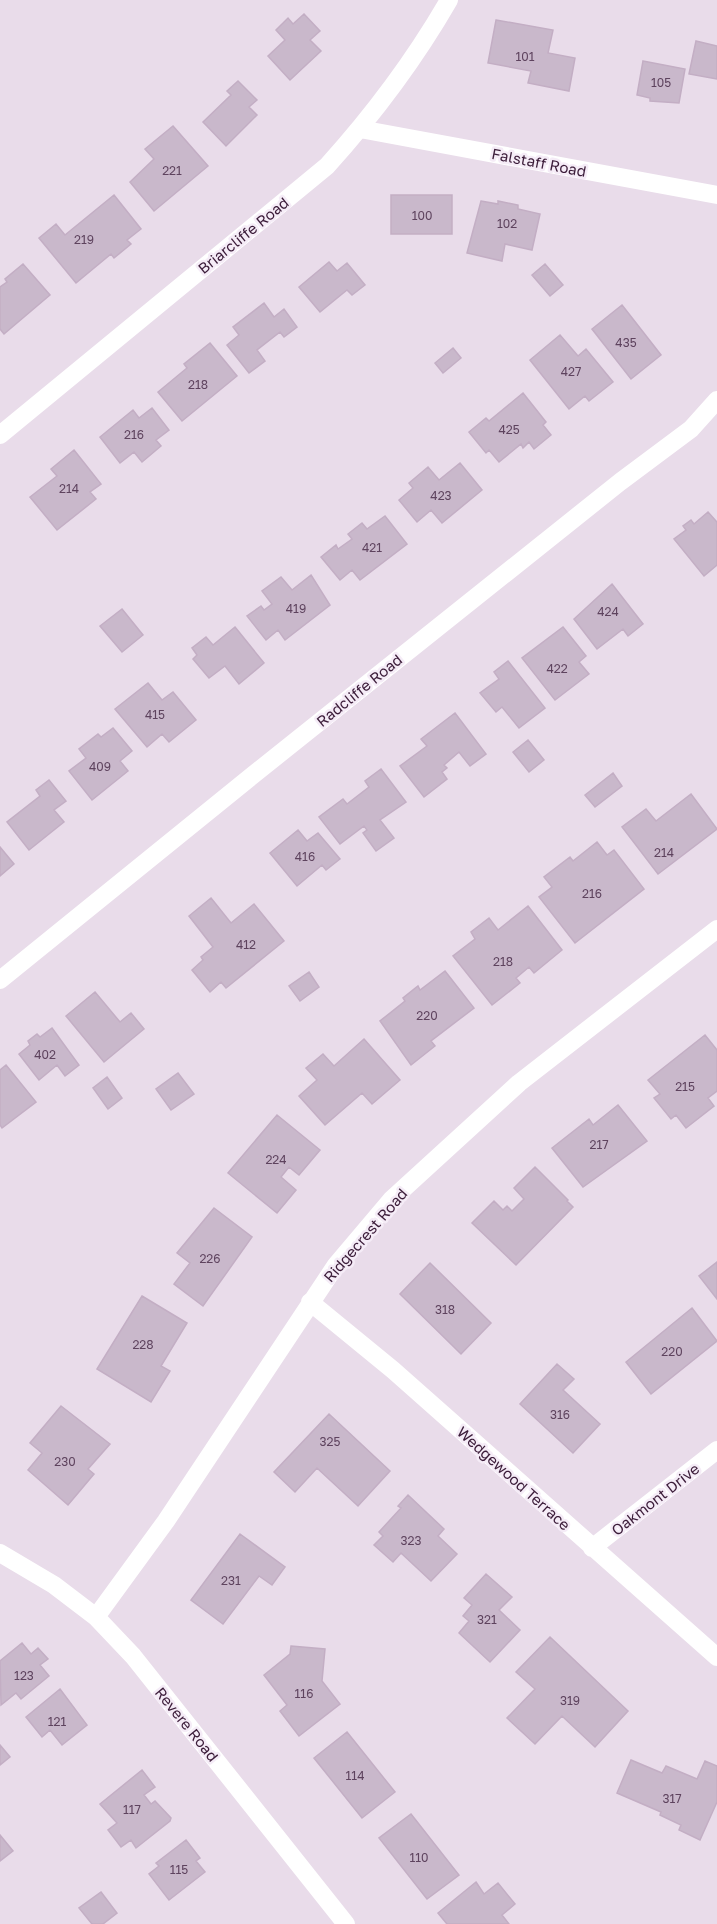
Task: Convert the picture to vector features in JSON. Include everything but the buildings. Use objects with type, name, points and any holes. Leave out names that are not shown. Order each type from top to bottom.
[{"type":"street","name":"Briarcliffe Road","points":[[0,435],[327,166],[360,129],[429,34],[449,0]]},
{"type":"street","name":"Falstaff Road","points":[[360,129],[717,195]]},
{"type":"street","name":"Radcliffe Road","points":[[0,980],[620,482],[691,429],[717,400]]},
{"type":"street","name":"Ridgecrest Road","points":[[96,1617],[166,1521],[310,1302],[343,1257],[391,1200],[519,1083],[717,929]]},
{"type":"street","name":"Wedgewood Terrace","points":[[310,1302],[393,1370],[717,1656]]},
{"type":"street","name":"Oakmont Drive","points":[[592,1548],[717,1450]]},
{"type":"street","name":"Revere Road","points":[[0,1553],[54,1585],[96,1617],[134,1656],[346,1924]]}]
